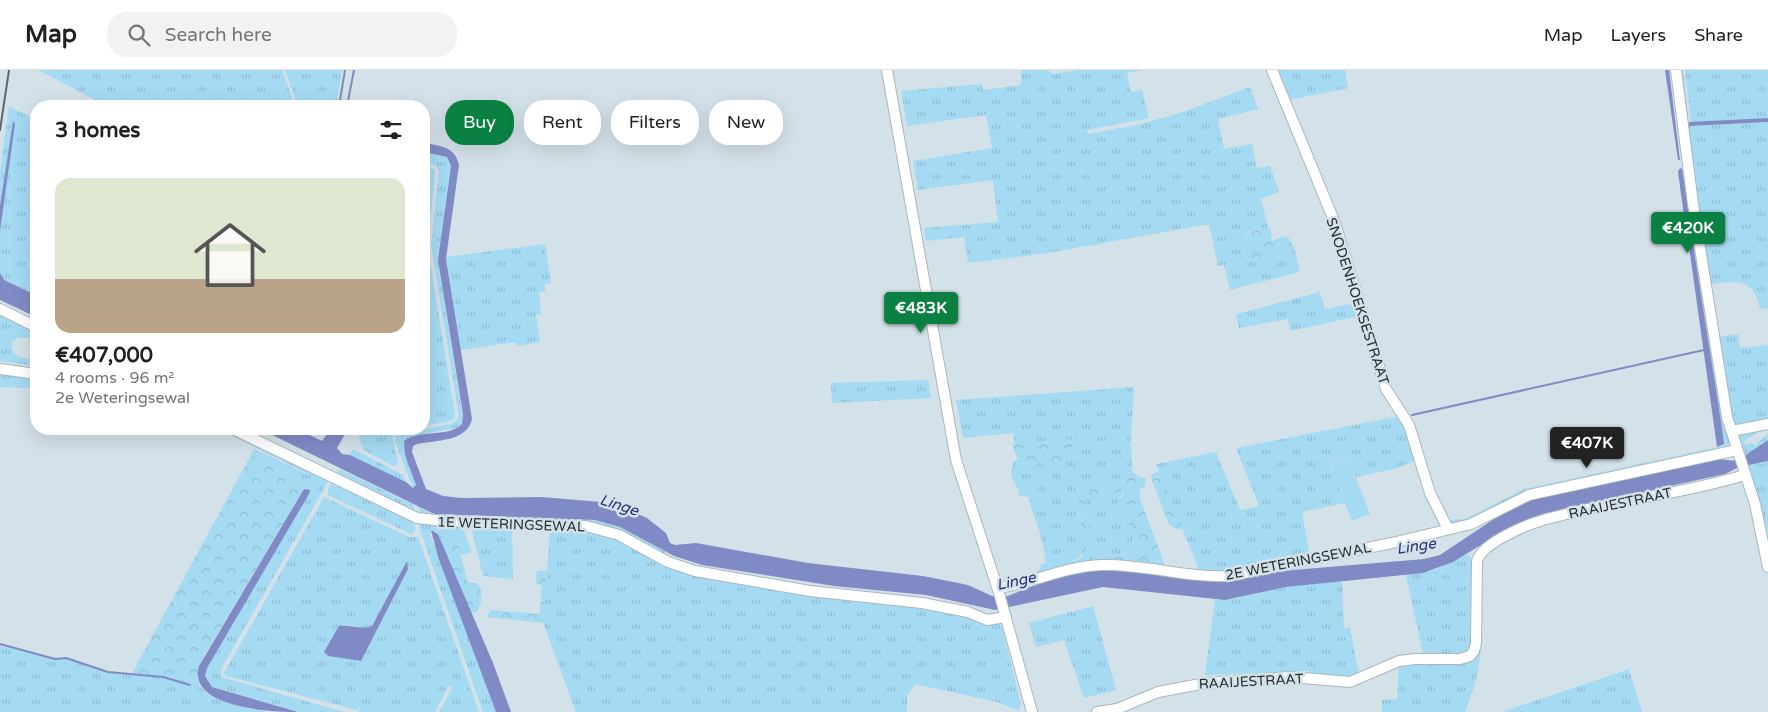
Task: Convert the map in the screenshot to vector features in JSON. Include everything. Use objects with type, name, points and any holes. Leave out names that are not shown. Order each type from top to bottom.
[{"type":"street","points":[[887,70],[956,460],[1005,614],[1032,712]]},
{"type":"street","name":"SNODENHOEKSESTRAAT","points":[[1272,70],[1335,224],[1386,389],[1409,425],[1430,493],[1448,529]]},
{"type":"street","points":[[1676,70],[1714,337],[1732,431],[1761,530],[1768,567]]},
{"type":"street","points":[[0,309],[30,324]]},
{"type":"street","points":[[0,369],[30,373]]},
{"type":"street","points":[[1732,431],[1768,424]]},
{"type":"street","name":"1E WETERINGSEWAL","points":[[244,435],[417,518],[444,522],[586,526],[618,535],[668,562],[695,571],[810,591],[922,603],[968,612],[987,620],[1005,614]]},
{"type":"street","name":"2E WETERINGSEWAL","points":[[998,591],[1082,566],[1133,566],[1212,577],[1229,576],[1392,543],[1470,524],[1529,494],[1741,462]]},
{"type":"street","name":"RAAIJESTRAAT","points":[[1096,712],[1117,709],[1158,692],[1181,686],[1290,678],[1350,682],[1399,662],[1415,659],[1460,659],[1470,656],[1474,651],[1476,643],[1476,561],[1480,554],[1498,540],[1543,520],[1741,462]]},
{"type":"green space","points":[[38,70],[282,70],[293,100],[96,100]]},
{"type":"green space","points":[[285,70],[342,70],[337,100],[296,100]]},
{"type":"green space","points":[[1021,70],[1047,70],[1053,74],[1079,70],[1142,70],[1127,73],[1131,92],[1142,90],[1149,118],[1087,130],[1088,134],[1141,124],[1183,112],[1250,87],[1258,109],[1218,119],[1224,149],[1252,144],[1257,168],[1270,166],[1279,192],[1261,199],[1268,227],[1245,233],[1252,260],[1295,250],[1300,272],[1230,290],[1224,265],[1218,266],[1209,224],[1048,253],[968,263],[964,237],[926,241],[924,228],[998,222],[993,180],[918,190],[913,161],[992,148],[986,115],[907,126],[901,91],[982,84],[983,90],[1021,85]]},
{"type":"green space","points":[[1275,70],[1345,70],[1348,88],[1289,100]]},
{"type":"green space","points":[[1679,70],[1683,70],[1689,126],[1768,122],[1768,308],[1760,309],[1753,292],[1743,284],[1729,282],[1711,284]]},
{"type":"green space","points":[[1685,70],[1768,70],[1768,118],[1691,122]]},
{"type":"green space","points":[[9,106],[30,117],[30,292],[20,287],[0,283],[0,171]]},
{"type":"green space","points":[[430,153],[447,157],[451,166],[438,260],[463,419],[462,424],[456,428],[430,433],[430,428],[454,423],[459,416],[431,245],[439,171],[435,165],[430,164]]},
{"type":"green space","points":[[430,167],[435,171],[430,226]]},
{"type":"green space","points":[[1270,227],[1272,241],[1281,237],[1289,238],[1295,250],[1252,260],[1245,233]]},
{"type":"green space","points":[[545,244],[551,283],[545,284],[545,291],[539,292],[541,314],[536,315],[540,342],[518,346],[516,342],[461,350],[446,257]]},
{"type":"green space","points":[[430,260],[455,415],[453,420],[430,425]]},
{"type":"green space","points":[[1320,292],[1325,309],[1360,302],[1364,315],[1290,331],[1288,319],[1239,328],[1236,314]]},
{"type":"green space","points":[[0,313],[30,326],[30,338],[19,337],[12,342],[12,347],[16,354],[30,359],[30,365],[0,361]]},
{"type":"green space","points":[[1738,334],[1740,348],[1768,345],[1768,420],[1736,426],[1731,414],[1719,337]]},
{"type":"green space","points":[[1712,348],[1731,441],[1727,448],[1582,480],[1480,517],[1451,524],[1448,520],[1465,519],[1524,489],[1723,446],[1710,349]]},
{"type":"green space","points":[[0,372],[30,376],[30,388],[0,387]]},
{"type":"green space","points":[[928,380],[931,398],[832,403],[831,383]]},
{"type":"green space","points":[[1134,387],[1131,439],[1132,471],[1128,473],[1124,482],[1077,490],[1084,552],[1077,558],[1067,562],[1046,563],[1038,525],[1029,499],[1028,497],[1018,495],[1019,491],[1011,476],[1013,462],[1021,458],[1075,460],[1085,439],[1015,444],[1013,433],[963,438],[956,400]]},
{"type":"green space","points":[[1400,416],[1405,423],[1416,460],[1397,468],[1356,477],[1348,458],[1330,465],[1345,503],[1302,512],[1310,556],[1238,571],[1200,572],[1156,464],[1216,452],[1240,510],[1259,506],[1236,448]]},
{"type":"green space","points":[[1764,429],[1744,441],[1745,445],[1752,442],[1755,445],[1768,434],[1768,440],[1755,451],[1742,456],[1737,438],[1739,435]]},
{"type":"green space","points":[[231,435],[238,435],[329,480],[221,669],[221,677],[344,712],[298,712],[212,687],[205,676],[207,668],[306,488],[304,489],[299,481],[251,455],[254,449],[322,481]]},
{"type":"green space","points":[[360,435],[393,435],[398,461],[397,465],[393,466],[364,450],[359,438]]},
{"type":"green space","points":[[417,435],[404,451],[416,485],[413,488],[395,441],[396,436]]},
{"type":"green space","points":[[1086,438],[1075,460],[1048,466],[1017,458],[1012,444]]},
{"type":"green space","points":[[353,449],[403,475],[406,482],[348,456]]},
{"type":"green space","points":[[251,455],[299,481],[304,489],[205,654],[198,672],[199,684],[190,685],[163,677],[131,675]]},
{"type":"green space","points":[[1348,458],[1370,514],[1352,521],[1330,466]]},
{"type":"green space","points":[[1768,461],[1768,532],[1748,464],[1756,462],[1761,464]]},
{"type":"green space","points":[[340,469],[409,503],[413,502],[415,514],[336,475]]},
{"type":"green space","points":[[1132,471],[1138,477],[1146,478],[1145,486],[1139,490],[1140,499],[1166,568],[1099,562],[1106,554],[1133,555],[1136,553],[1127,515],[1118,511],[1115,505],[1123,496],[1123,491],[1085,497],[1093,562],[1036,575],[1042,564],[1075,561],[1081,558],[1084,552],[1077,490],[1124,482],[1125,477]]},
{"type":"green space","points":[[1159,471],[1183,528],[1181,529],[1177,529],[1168,523],[1151,477],[1152,474]]},
{"type":"green space","points":[[332,482],[414,520],[415,531],[411,534],[328,495],[328,489]]},
{"type":"green space","points":[[1124,490],[1116,508],[1127,515],[1136,553],[1133,555],[1106,554],[1099,562],[1093,562],[1085,497]]},
{"type":"green space","points":[[324,497],[409,537],[418,537],[479,712],[439,712],[452,688],[449,685],[435,712],[358,712],[362,703],[357,710],[226,676],[224,673]],"holes":[[[407,562],[408,569],[361,661],[328,656],[325,652],[351,625],[365,629],[372,626]]]},
{"type":"green space","points":[[418,505],[429,513],[454,516],[556,516],[597,520],[624,529],[666,552],[663,554],[627,535],[420,515]]},
{"type":"green space","points":[[420,522],[462,526],[472,552],[461,555],[457,538],[442,539],[436,531],[430,534],[496,712],[483,712],[419,527]]},
{"type":"green space","points":[[471,526],[512,527],[513,579],[483,576]]},
{"type":"green space","points":[[550,529],[601,534],[629,543],[672,567],[911,604],[990,623],[997,622],[1002,627],[1021,704],[1019,711],[997,702],[915,684],[907,696],[907,712],[576,712],[543,623]]},
{"type":"green space","points":[[438,534],[443,539],[457,538],[467,581],[477,583],[481,590],[481,601],[477,612],[470,613]]},
{"type":"green space","points":[[1468,554],[1472,561],[1473,641],[1467,655],[1423,654],[1406,575],[1437,569]]},
{"type":"green space","points":[[537,571],[547,571],[543,623],[486,617],[491,610],[540,614],[542,585],[536,584]]},
{"type":"green space","points":[[1342,581],[1344,628],[1350,627],[1359,675],[1350,679],[1310,674],[1309,671],[1205,675],[1215,600],[1233,599],[1286,587]]},
{"type":"green space","points":[[1093,606],[1116,690],[1084,698],[1064,640],[1036,647],[1029,623]]},
{"type":"green space","points":[[1481,639],[1477,676],[1465,712],[1382,712],[1382,700],[1397,699],[1399,664],[1462,661]]},
{"type":"green space","points":[[0,644],[55,659],[66,658],[108,672],[163,677],[190,685],[199,684],[204,691],[220,700],[266,712],[0,712]]},
{"type":"green space","points":[[1629,669],[1642,712],[1502,712]]},
{"type":"shaded area","points":[[1665,70],[1669,70],[1680,160],[1678,160]]},
{"type":"shaded area","points":[[1768,118],[1768,122],[1689,126],[1689,122]]},
{"type":"shaded area","points":[[13,121],[15,124],[0,231],[0,206]]},
{"type":"shaded area","points":[[430,144],[450,150],[459,165],[446,259],[472,419],[469,427],[457,436],[450,439],[417,444],[413,446],[412,452],[426,489],[443,496],[461,498],[541,497],[601,502],[622,507],[647,518],[666,533],[670,543],[675,545],[696,543],[808,563],[923,576],[968,585],[992,596],[1008,596],[1061,575],[1083,571],[1117,569],[1223,580],[1281,571],[1424,559],[1440,555],[1506,511],[1531,500],[1718,459],[1737,461],[1768,440],[1768,461],[1739,467],[1725,474],[1542,514],[1512,526],[1453,562],[1423,573],[1286,587],[1225,600],[1103,587],[995,610],[926,595],[834,586],[702,565],[674,556],[620,527],[595,520],[434,514],[272,435],[310,435],[322,441],[326,435],[345,435],[337,448],[342,454],[350,455],[406,482],[413,488],[416,485],[405,455],[404,441],[418,435],[430,435],[449,431],[462,424],[463,414],[438,260],[451,166],[447,157],[430,153]]},
{"type":"shaded area","points":[[1682,168],[1690,222],[1685,223],[1678,172]]},
{"type":"shaded area","points":[[1691,231],[1724,444],[1717,447],[1687,232]]},
{"type":"shaded area","points":[[0,273],[4,280],[30,292],[30,314],[0,300]]},
{"type":"shaded area","points":[[304,489],[310,490],[309,494],[207,668],[205,676],[212,687],[298,712],[269,711],[234,705],[218,699],[206,691],[199,680],[199,666]]},
{"type":"shaded area","points":[[431,530],[438,534],[493,663],[511,712],[496,712],[438,557]]},
{"type":"shaded area","points":[[407,561],[408,569],[361,661],[328,656],[324,652],[339,626],[364,628],[372,626]]},
{"type":"waterway","points":[[340,100],[345,70]]},
{"type":"waterway","points":[[348,100],[354,70]]},
{"type":"waterway","points":[[1412,415],[1704,350]]},
{"type":"waterway","points":[[0,644],[55,659],[66,658],[108,672],[163,677],[190,685]]},
{"type":"railway","points":[[0,130],[9,70]]},
{"type":"water label","name":"Linge","points":[[619,505]]},
{"type":"water label","name":"Linge","points":[[1416,546]]},
{"type":"water label","name":"Linge","points":[[1016,581]]}]
